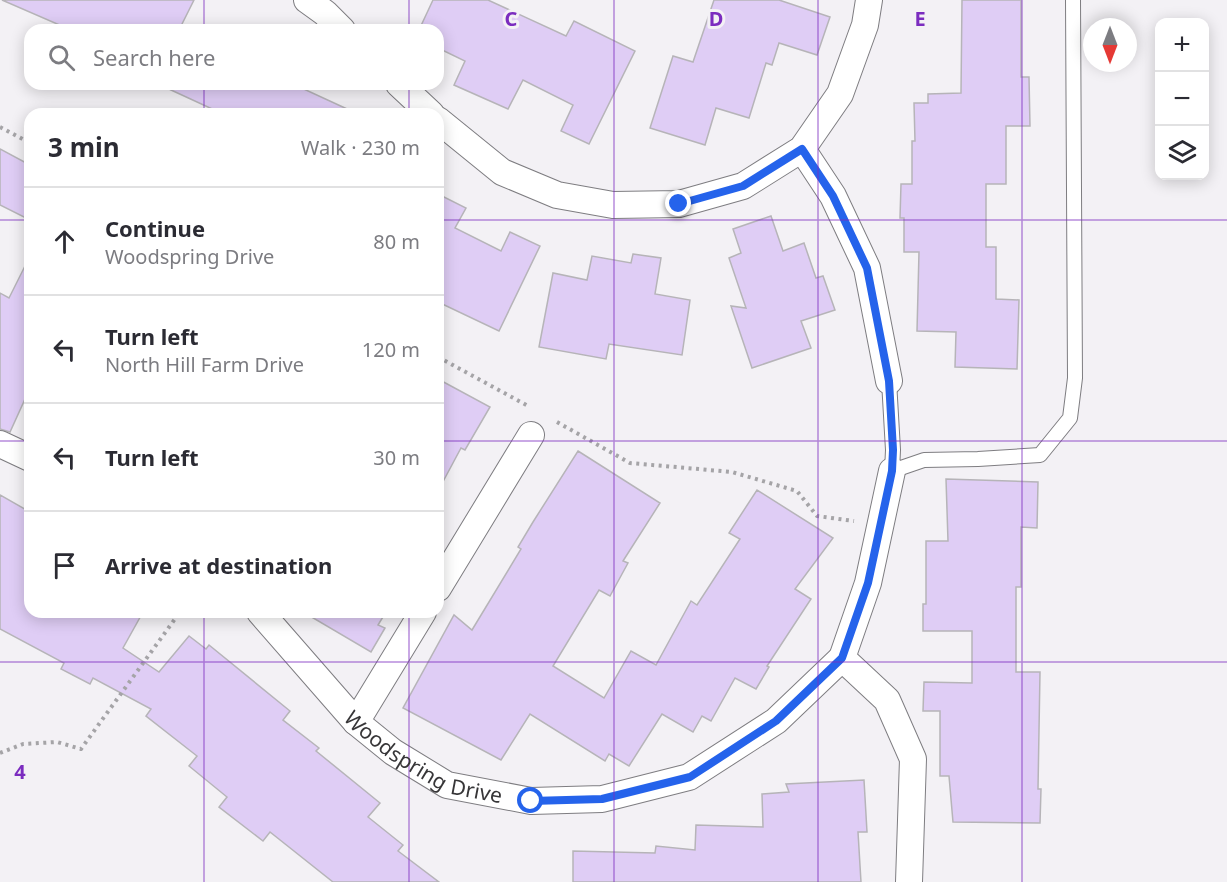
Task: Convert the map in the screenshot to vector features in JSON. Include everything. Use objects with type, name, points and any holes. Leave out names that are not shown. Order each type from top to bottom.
[{"type":"street","points":[[307,0],[326,13],[336,24]]},
{"type":"street","points":[[444,125],[502,172],[557,195],[613,204],[679,204],[743,186],[802,149],[840,94],[865,25],[869,0]]},
{"type":"street","points":[[405,90],[425,108]]},
{"type":"street","points":[[802,149],[833,196],[867,268],[889,381]]},
{"type":"street","points":[[444,578],[531,435]]},
{"type":"street","points":[[0,444],[24,455]]},
{"type":"street","points":[[892,471],[868,583],[842,658],[887,700],[913,759],[909,882]]},
{"type":"street","name":"Woodspring Drive","points":[[265,618],[356,722],[393,752],[447,785],[531,801],[602,799],[690,777],[776,721],[842,658]]},
{"type":"street","points":[[356,722],[419,618]]},
{"type":"lane","points":[[889,381],[892,471],[924,460],[1040,454],[1070,418],[1075,378],[1074,0]]},
{"type":"path","points":[[0,127],[24,140]]},
{"type":"path","points":[[444,360],[531,408]]},
{"type":"path","points":[[551,419],[630,463],[732,472],[797,491],[817,516],[855,521]]},
{"type":"path","points":[[0,753],[23,744],[57,742],[81,749],[176,618]]},
{"type":"building","points":[[2,0],[194,0],[182,24],[57,24]]},
{"type":"building","points":[[433,0],[488,0],[566,36],[574,21],[635,51],[589,144],[561,131],[573,105],[523,80],[508,109],[454,85],[465,61],[444,51],[444,24],[422,24]]},
{"type":"building","points":[[714,0],[779,0],[830,17],[817,55],[779,43],[772,65],[766,63],[749,118],[716,108],[705,145],[650,128],[673,56],[693,62]]},
{"type":"building","points":[[962,0],[1021,0],[1021,77],[1029,77],[1030,126],[1006,126],[1006,184],[986,184],[986,247],[996,247],[996,299],[1019,300],[1017,369],[955,367],[956,332],[917,331],[919,252],[904,252],[904,218],[900,218],[901,184],[912,184],[912,141],[915,141],[914,103],[928,103],[928,94],[961,93]]},
{"type":"building","points":[[171,90],[306,90],[345,108],[210,108]]},
{"type":"building","points":[[0,149],[24,162],[24,217],[0,205]]},
{"type":"building","points":[[444,197],[466,208],[455,228],[501,251],[510,232],[540,246],[499,331],[444,305]]},
{"type":"building","points":[[771,216],[783,251],[804,243],[816,278],[823,276],[835,310],[801,321],[811,348],[752,368],[731,306],[746,308],[729,258],[741,253],[733,229]]},
{"type":"building","points":[[633,254],[661,258],[655,294],[690,300],[682,355],[609,344],[606,359],[539,347],[553,273],[587,280],[592,256],[631,263]]},
{"type":"building","points":[[24,268],[24,401],[10,432],[0,429],[0,293],[9,298]]},
{"type":"building","points":[[444,382],[490,407],[465,450],[461,448],[444,480]]},
{"type":"building","points":[[578,451],[660,503],[623,561],[628,563],[610,596],[599,590],[553,666],[604,698],[631,651],[656,665],[691,601],[697,605],[740,539],[729,533],[757,490],[833,538],[795,589],[811,599],[767,666],[769,667],[756,689],[735,678],[711,721],[702,716],[693,732],[662,714],[629,766],[609,754],[605,761],[530,714],[501,760],[403,708],[454,615],[472,630],[521,549],[518,547]]},
{"type":"building","points":[[946,479],[1038,482],[1037,528],[1021,527],[1021,587],[1016,587],[1016,672],[1040,672],[1038,789],[1041,789],[1040,823],[953,822],[949,776],[940,776],[940,711],[923,711],[924,682],[972,683],[972,631],[923,631],[923,604],[926,604],[926,541],[948,541]]},
{"type":"building","points":[[0,495],[24,509],[24,618],[140,618],[123,648],[159,672],[189,636],[206,649],[209,645],[290,711],[283,720],[319,748],[316,751],[380,803],[368,817],[403,845],[398,851],[439,882],[333,882],[270,832],[263,841],[219,807],[227,797],[189,766],[197,756],[146,716],[151,709],[93,678],[90,684],[61,669],[64,663],[0,629]]},
{"type":"building","points":[[313,618],[382,618],[378,625],[385,628],[371,652]]},
{"type":"building","points":[[864,780],[867,832],[858,832],[861,882],[573,882],[573,851],[655,853],[656,846],[695,850],[696,825],[763,827],[762,794],[789,792],[786,784]]},
{"type":"route","points":[[531,801],[602,799],[690,777],[776,721],[842,658],[868,583],[892,471],[889,381],[867,268],[833,196],[802,149],[743,186],[679,204]]}]
